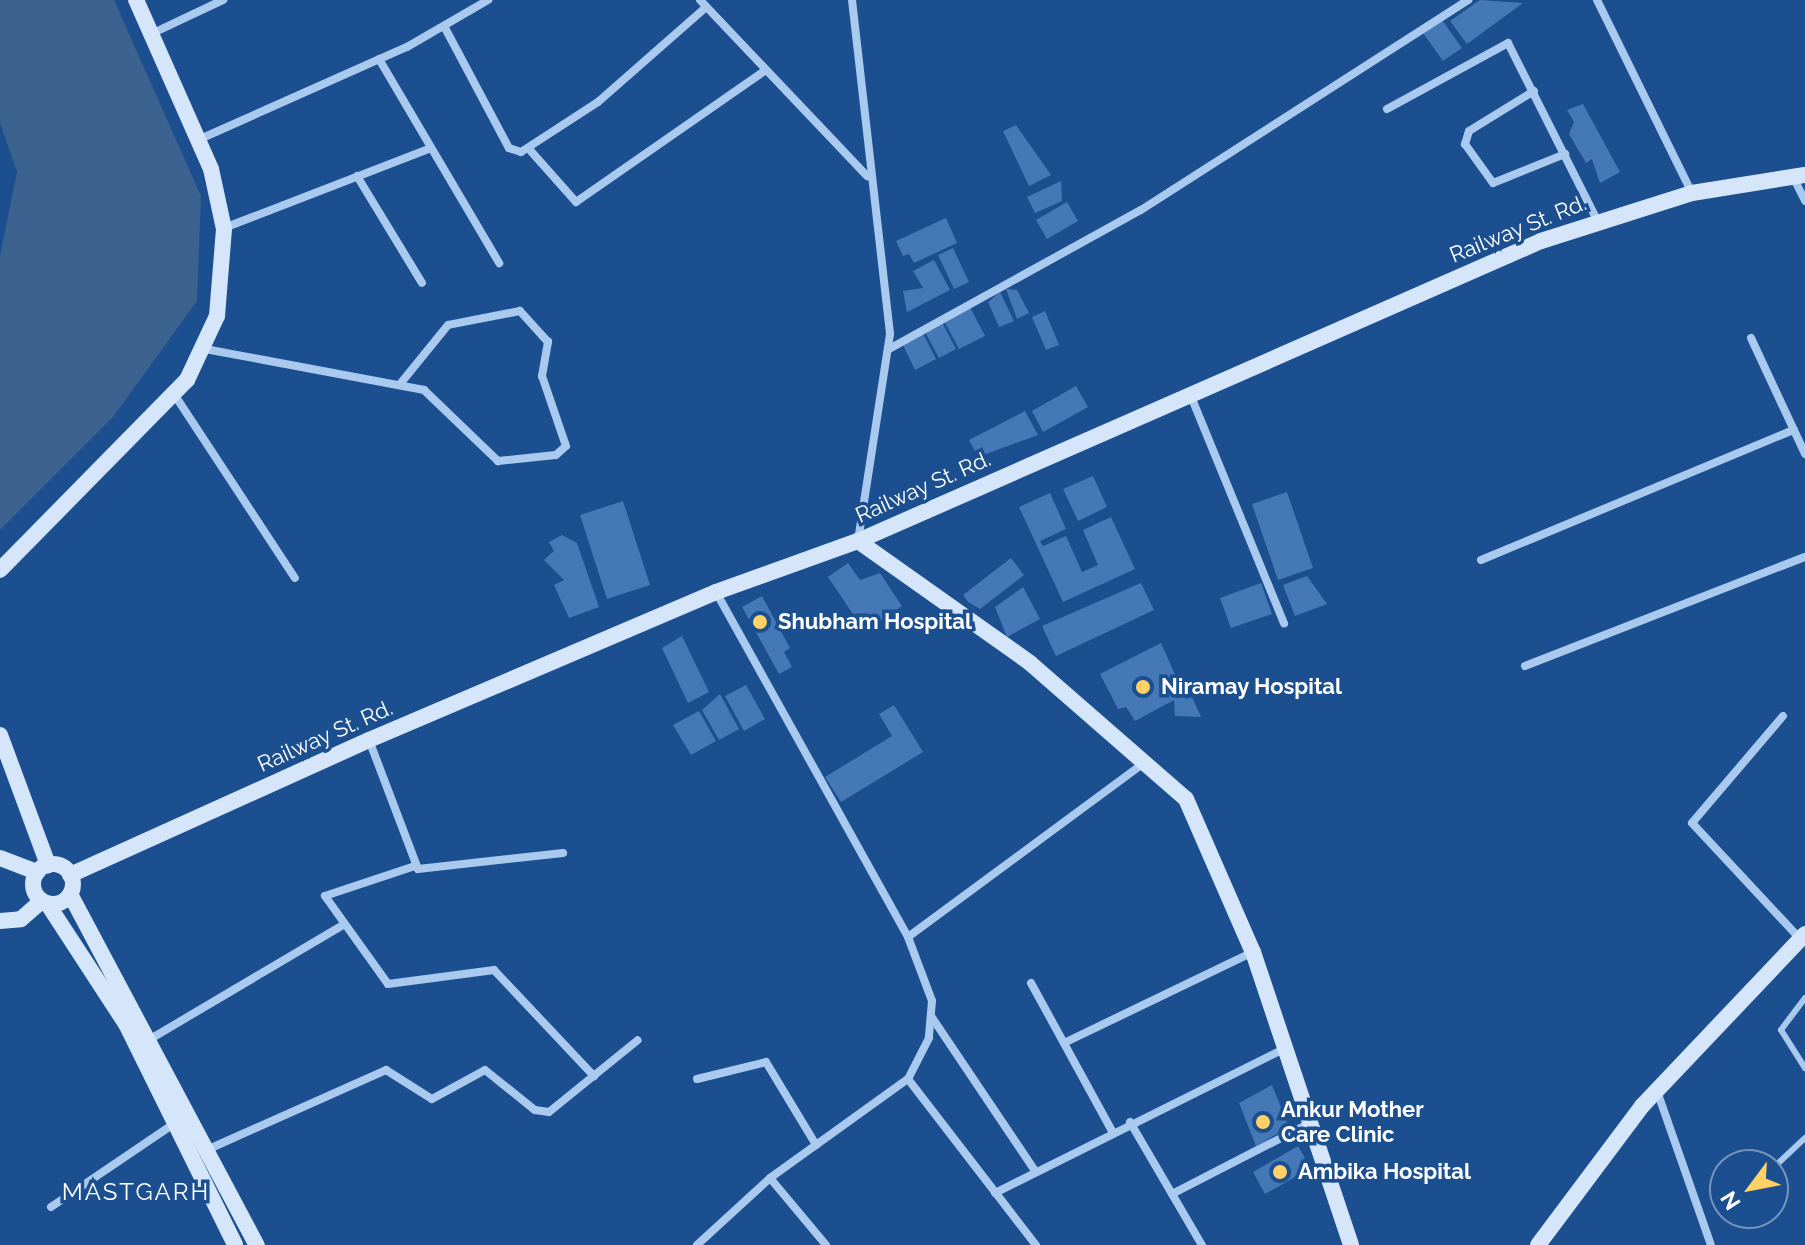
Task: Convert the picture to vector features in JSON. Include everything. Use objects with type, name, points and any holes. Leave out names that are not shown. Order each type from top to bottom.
[{"type":"street","points":[[0,570],[174,394],[205,349],[222,293],[224,229],[200,139],[136,0]]},
{"type":"street","points":[[151,34],[223,0]]},
{"type":"street","points":[[200,139],[379,59],[488,0]]},
{"type":"street","points":[[852,0],[868,177],[885,265],[889,349],[858,541],[1030,663],[1186,799],[1253,952],[1351,1245]]},
{"type":"street","points":[[889,349],[1141,210],[1468,0]]},
{"type":"street","points":[[1597,0],[1692,193]]},
{"type":"street","points":[[444,26],[509,148],[529,149],[598,102],[703,4],[763,72],[868,177]]},
{"type":"street","points":[[1387,109],[1502,43],[1513,48],[1597,220]]},
{"type":"street","points":[[379,59],[499,263]]},
{"type":"street","points":[[529,149],[576,202],[763,72]]},
{"type":"street","points":[[1534,91],[1469,131],[1465,144],[1493,183],[1565,154]]},
{"type":"street","points":[[224,229],[431,148]]},
{"type":"street","points":[[357,176],[422,283]]},
{"type":"street","points":[[1799,176],[1805,201]]},
{"type":"street","name":"Railway St. Rd.","points":[[70,875],[369,740],[716,592],[858,541],[1189,390],[1597,220],[1692,193],[1799,176]]},
{"type":"street","points":[[205,349],[400,384],[434,394],[498,461],[556,455],[566,446],[542,376],[548,342],[520,311],[448,325],[400,384]]},
{"type":"street","points":[[1751,338],[1805,454]]},
{"type":"street","points":[[1189,390],[1284,623]]},
{"type":"street","points":[[174,394],[295,578]]},
{"type":"street","points":[[1481,560],[1794,430]]},
{"type":"street","points":[[1525,666],[1805,557]]},
{"type":"street","points":[[716,592],[908,937],[931,1016],[1035,1171]]},
{"type":"street","points":[[1538,1245],[1657,1091],[1803,937],[1701,838],[1691,818],[1783,716]]},
{"type":"street","points":[[0,735],[42,868],[34,890],[126,1024],[235,1245]]},
{"type":"street","points":[[369,740],[415,866]]},
{"type":"street","points":[[908,937],[1144,763]]},
{"type":"street","points":[[563,853],[415,866],[327,892],[343,925],[395,988],[472,968],[504,975],[594,1076]]},
{"type":"street","points":[[0,858],[70,875],[70,894],[211,1148],[257,1245]]},
{"type":"street","points":[[10,922],[44,902],[70,894]]},
{"type":"street","points":[[10,922],[62,928]]},
{"type":"street","points":[[152,1038],[343,925]]},
{"type":"street","points":[[1064,1043],[1253,952]]},
{"type":"street","points":[[1031,983],[1112,1131]]},
{"type":"street","points":[[697,1245],[770,1178],[908,1079],[931,1016]]},
{"type":"street","points":[[211,1148],[386,1070],[432,1099],[485,1070],[541,1113],[638,1040]]},
{"type":"street","points":[[995,1193],[1130,1122],[1284,1049]]},
{"type":"street","points":[[697,1079],[766,1062],[816,1145]]},
{"type":"street","points":[[908,1079],[1031,1243]]},
{"type":"street","points":[[1657,1091],[1711,1245]]},
{"type":"street","points":[[1130,1122],[1202,1245]]},
{"type":"street","points":[[51,1207],[175,1123]]},
{"type":"street","points":[[1172,1194],[1311,1123]]},
{"type":"street","points":[[770,1178],[826,1245]]},
{"type":"lane","points":[[1805,998],[1781,1030],[1805,1068]]},
{"type":"lane","points":[[1789,1153],[1805,1138]]},
{"type":"water","points":[[0,0],[114,0],[201,196],[197,301],[113,417],[0,530],[0,256],[17,172],[0,123]]},
{"type":"building","points":[[1480,0],[1523,3],[1467,44],[1450,21]]},
{"type":"building","points":[[1442,20],[1462,48],[1443,61],[1423,33]]},
{"type":"building","points":[[1583,104],[1620,172],[1600,183],[1592,159],[1586,163],[1569,134],[1574,122],[1567,110]]},
{"type":"building","points":[[1016,125],[1051,175],[1029,186],[1003,131]]},
{"type":"building","points":[[1061,181],[1062,201],[1035,213],[1027,197]]},
{"type":"building","points":[[1067,202],[1078,221],[1047,239],[1036,220]]},
{"type":"building","points":[[946,218],[957,243],[914,263],[909,254],[903,256],[896,241]]},
{"type":"building","points":[[953,248],[969,282],[954,289],[938,255]]},
{"type":"building","points":[[934,260],[950,290],[907,312],[903,291],[923,288],[913,271]]},
{"type":"building","points":[[1006,289],[1017,290],[1029,313],[1017,319]]},
{"type":"building","points":[[1000,292],[1014,321],[999,327],[988,302]]},
{"type":"building","points":[[970,307],[985,336],[959,349],[944,321]]},
{"type":"building","points":[[1045,311],[1059,345],[1046,350],[1032,317]]},
{"type":"building","points":[[942,322],[956,349],[939,358],[925,332]]},
{"type":"building","points":[[923,333],[936,359],[915,370],[902,343]]},
{"type":"building","points":[[1076,386],[1088,407],[1043,432],[1032,411]]},
{"type":"building","points":[[1025,411],[1038,435],[978,457],[969,440]]},
{"type":"building","points":[[1093,476],[1107,507],[1078,521],[1063,489]]},
{"type":"building","points":[[1287,492],[1313,568],[1278,580],[1252,504]]},
{"type":"building","points":[[1050,493],[1066,529],[1040,541],[1043,546],[1066,536],[1082,572],[1098,565],[1083,530],[1111,517],[1135,569],[1063,602],[1019,507]]},
{"type":"building","points":[[623,501],[650,585],[607,599],[580,515]]},
{"type":"building","points":[[562,535],[577,543],[599,607],[569,618],[554,585],[564,580],[544,560],[554,551],[549,542]]},
{"type":"building","points":[[1011,558],[1024,575],[980,609],[968,602],[963,595]]},
{"type":"building","points":[[848,563],[860,580],[880,573],[902,606],[865,632],[828,577]]},
{"type":"building","points":[[1307,576],[1327,604],[1295,616],[1283,585]]},
{"type":"building","points":[[1141,583],[1154,610],[1056,656],[1042,626]]},
{"type":"building","points":[[1261,583],[1272,614],[1231,628],[1220,598]]},
{"type":"building","points":[[1023,587],[1040,619],[1007,637],[995,607]]},
{"type":"building","points":[[762,596],[790,648],[784,652],[792,667],[779,674],[742,607]]},
{"type":"building","points":[[682,636],[709,692],[688,703],[662,648]]},
{"type":"building","points":[[1161,643],[1186,699],[1192,697],[1201,717],[1175,716],[1174,700],[1135,721],[1126,707],[1118,709],[1100,674]]},
{"type":"building","points":[[746,685],[765,719],[744,731],[725,696]]},
{"type":"building","points":[[720,694],[739,729],[719,740],[702,710]]},
{"type":"building","points":[[894,705],[923,752],[841,802],[825,777],[892,736],[879,714]]},
{"type":"building","points":[[699,711],[716,741],[691,755],[673,725]]},
{"type":"building","points":[[1272,1085],[1289,1127],[1256,1146],[1239,1103]]},
{"type":"building","points":[[1298,1146],[1311,1168],[1265,1194],[1253,1172]]},
{"type":"place","name":"Shubham Hospital","points":[[760,622]]},
{"type":"place","name":"Niramay Hospital","points":[[1143,687]]},
{"type":"place","name":"Ankur Mother Care Clinic","points":[[1263,1122]]},
{"type":"place","name":"Ambika Hospital","points":[[1280,1172]]},
{"type":"district","name":"MASTGARH","points":[[136,1192]]}]
